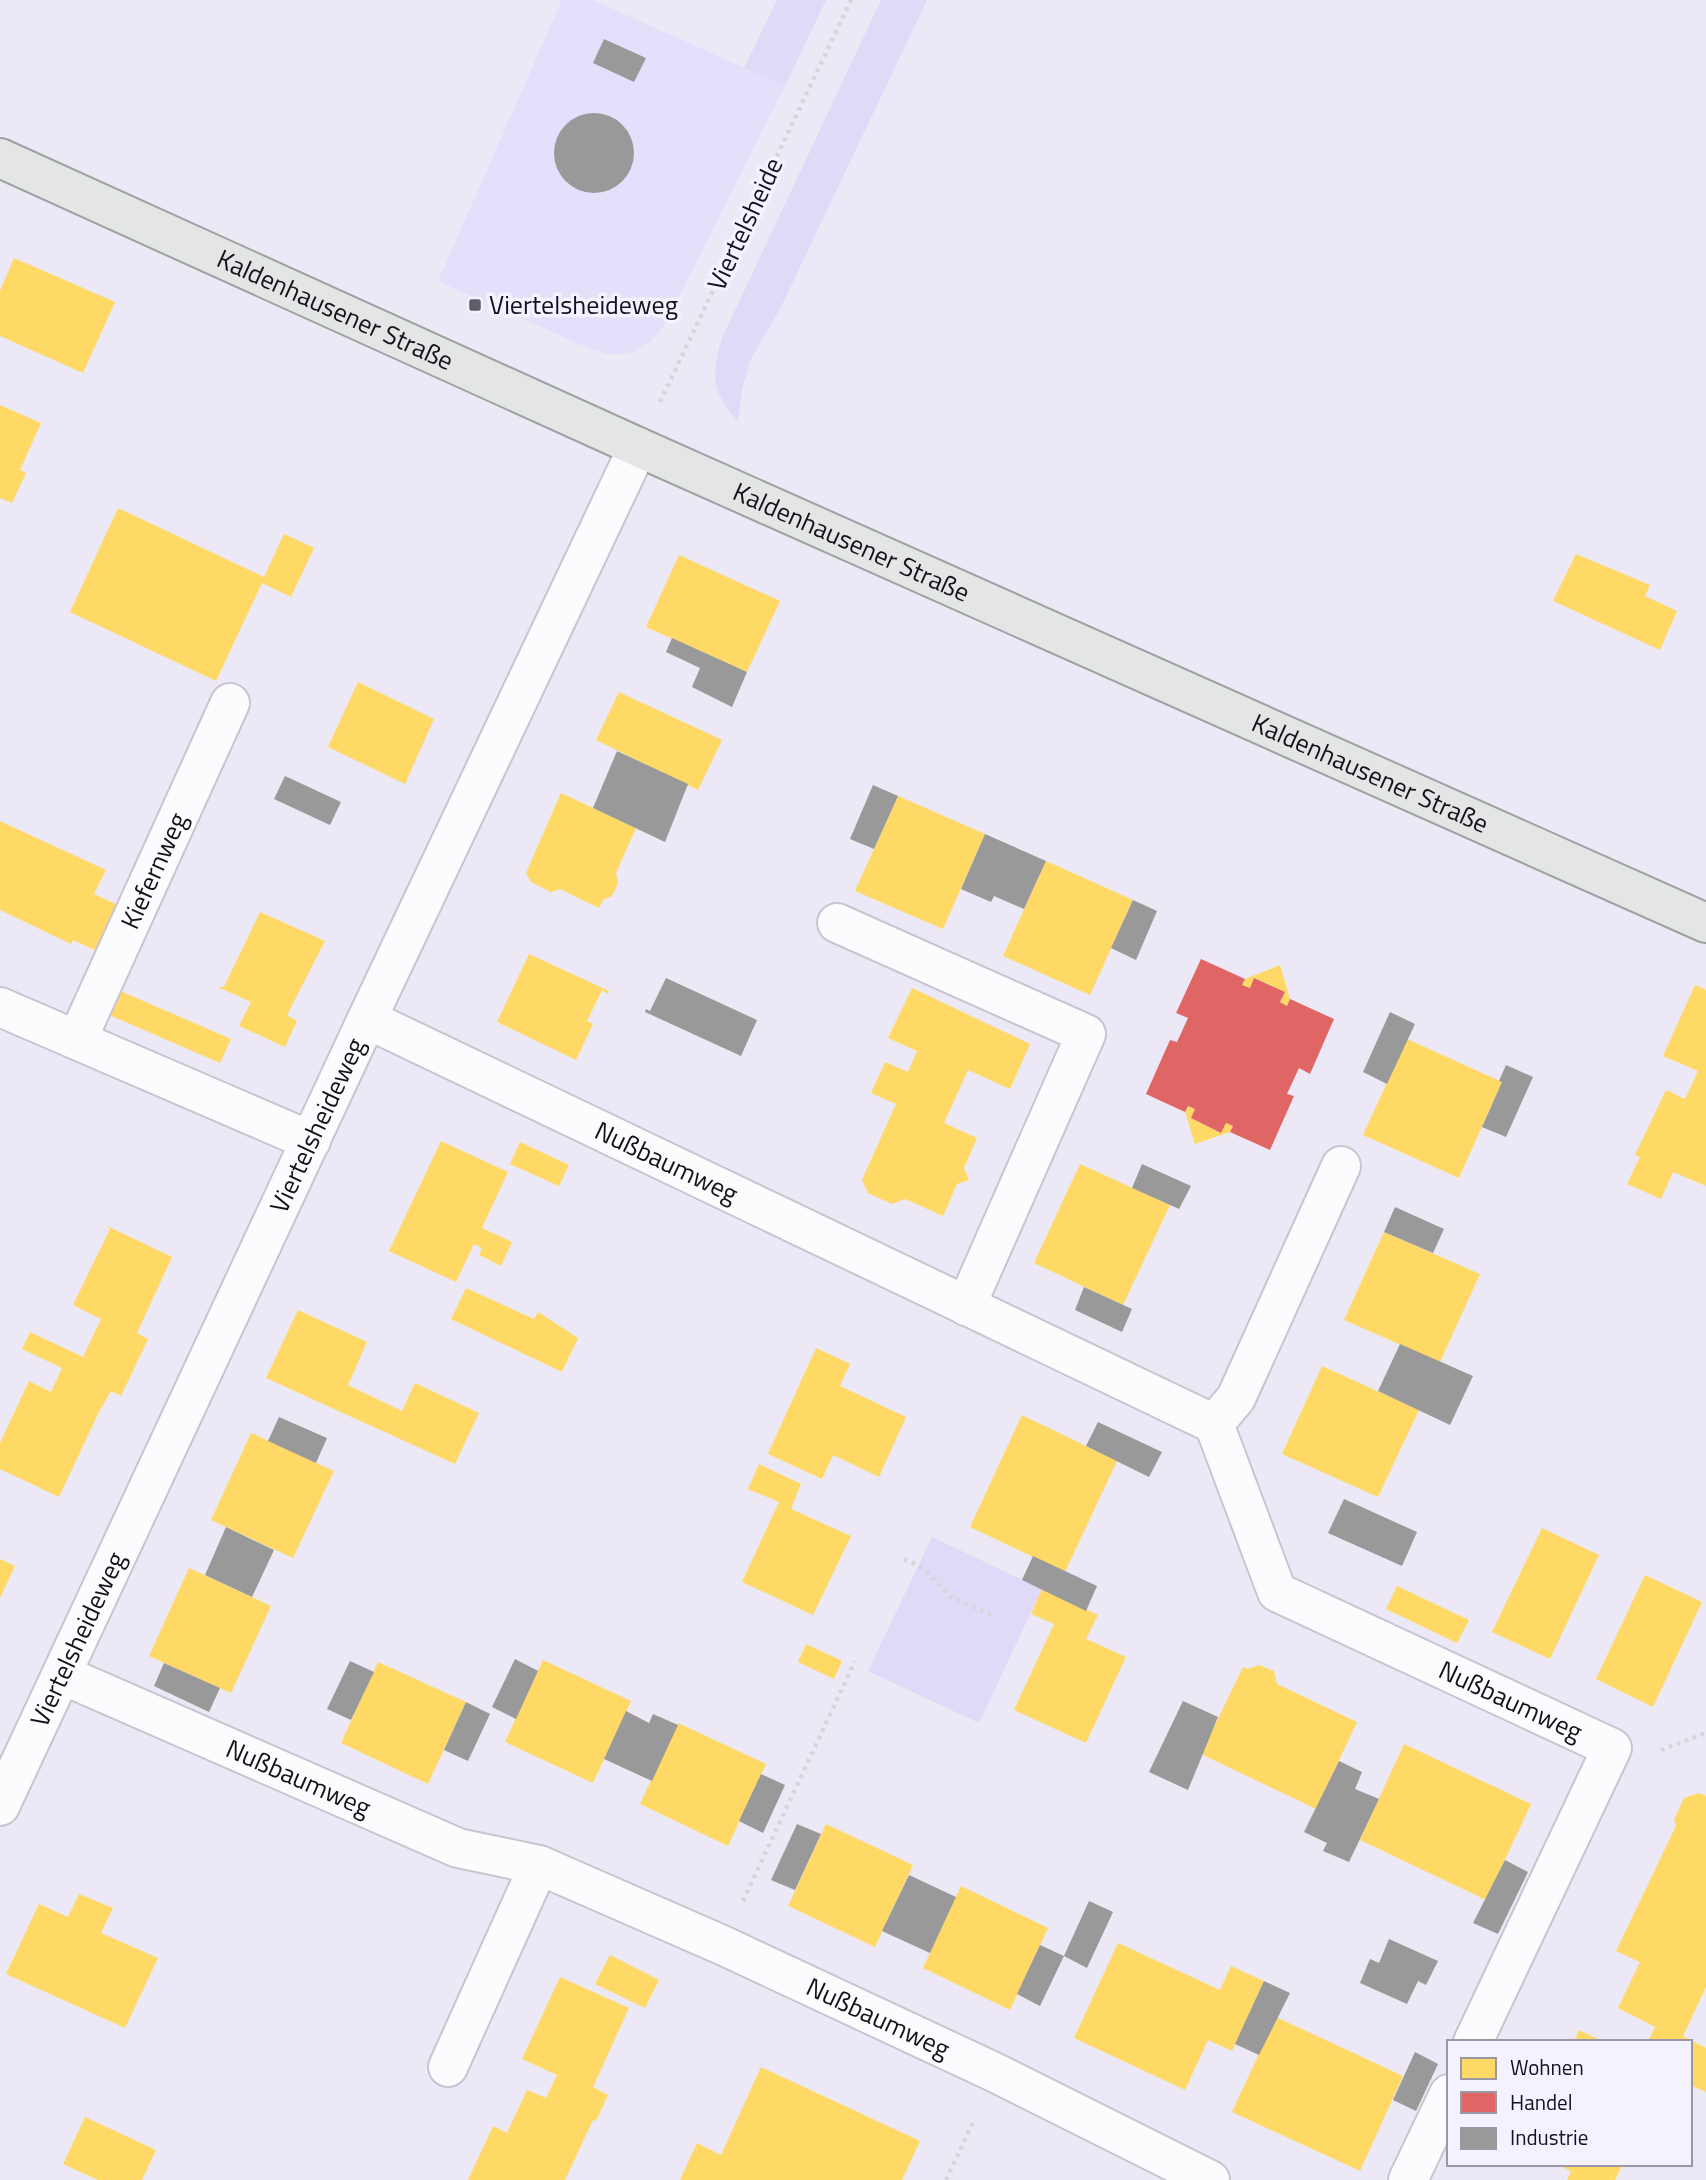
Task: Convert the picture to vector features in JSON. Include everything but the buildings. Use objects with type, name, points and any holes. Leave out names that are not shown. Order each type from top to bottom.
[{"type":"main road","name":"Kaldenhausener Straße","points":[[0,158],[638,447],[1706,923]]},
{"type":"street","name":"Viertelsheideweg","points":[[0,1806],[367,1019],[638,447]]},
{"type":"street","name":"Kiefernweg","points":[[77,1040],[230,703]]},
{"type":"street","points":[[836,923],[1086,1034],[965,1306]]},
{"type":"street","points":[[0,1007],[311,1141]]},
{"type":"street","name":"Nußbaumweg","points":[[367,1019],[1214,1424],[1276,1592],[1612,1748],[1474,2040]]},
{"type":"street","points":[[1214,1424],[1236,1398],[1341,1166]]},
{"type":"street","name":"Nußbaumweg","points":[[63,1675],[458,1848],[539,1865],[722,1945],[996,2073],[1210,2180]]},
{"type":"street","points":[[448,2067],[539,1865]]},
{"type":"street","points":[[1408,2180],[1447,2098]]},
{"type":"path","name":"Viertelsheide","points":[[638,447],[850,0]]},
{"type":"path","points":[[904,1559],[923,1568],[950,1597],[994,1616]]},
{"type":"path","points":[[722,1945],[855,1661]]},
{"type":"path","points":[[1661,1750],[1706,1733]]},
{"type":"path","points":[[946,2180],[996,2073]]},
{"type":"shaded area","points":[[562,0],[593,0],[785,86],[667,321],[651,342],[628,354],[607,354],[586,347],[438,281]]},
{"type":"shaded area","points":[[777,0],[826,0],[785,86],[744,68]]},
{"type":"shaded area","points":[[881,0],[927,0],[781,307],[750,361],[742,389],[738,421],[723,401],[716,382],[716,362],[722,338]]},
{"type":"shaded area","points":[[932,1537],[1042,1589],[979,1723],[868,1671]]},
{"type":"place","name":"Viertelsheideweg","points":[[475,305]]}]
